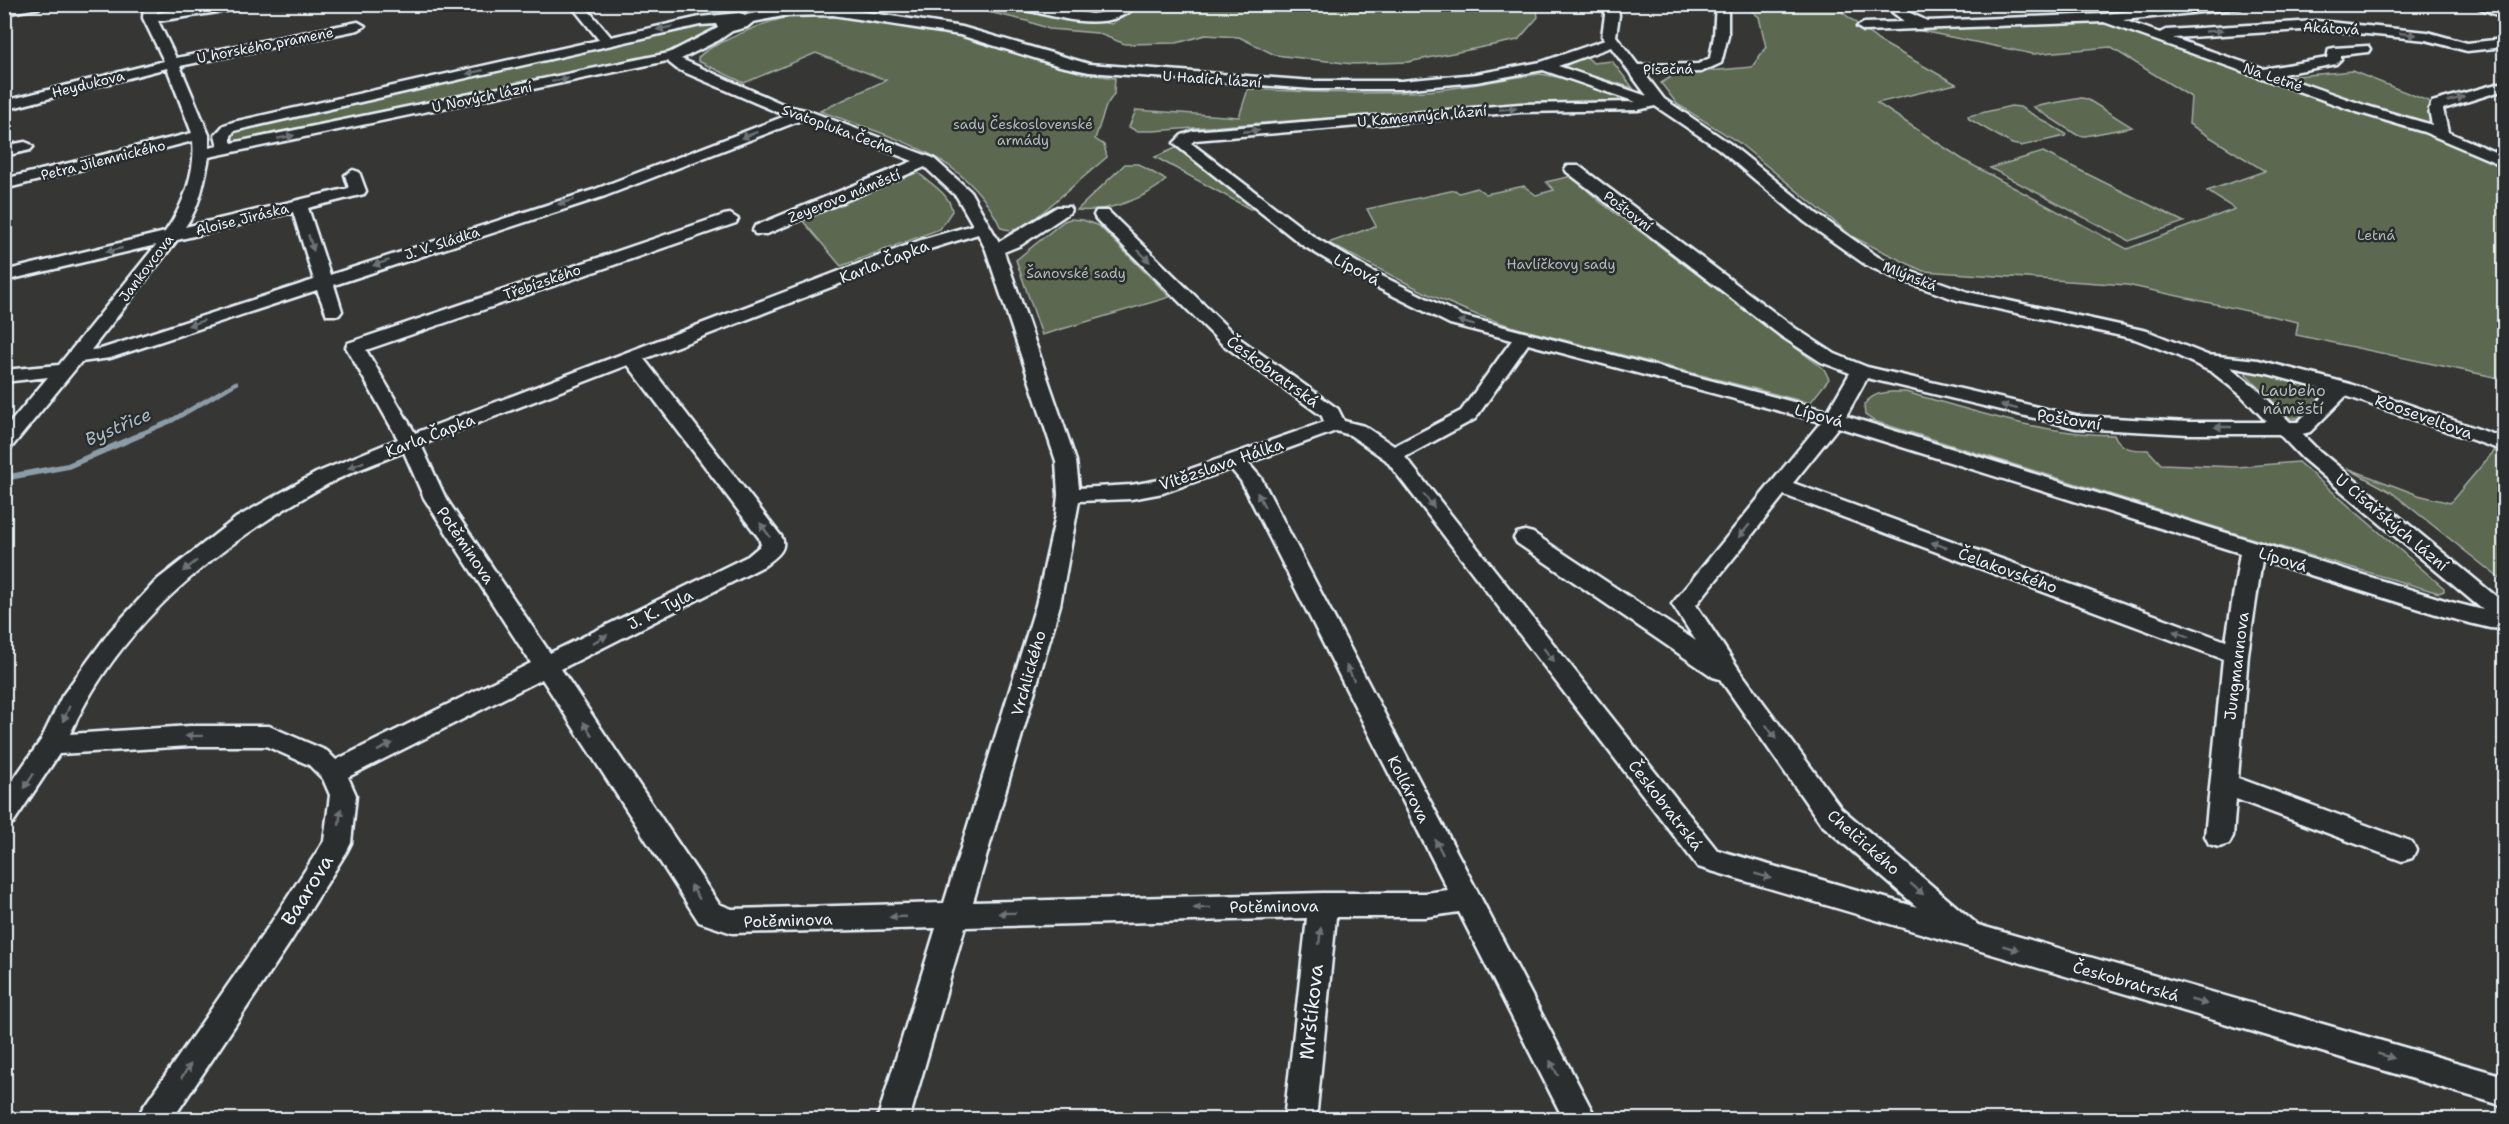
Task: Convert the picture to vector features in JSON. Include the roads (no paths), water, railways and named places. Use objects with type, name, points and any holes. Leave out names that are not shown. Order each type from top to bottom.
[{"type":"street","points":[[4,10],[39,4]]},
{"type":"street","points":[[201,141],[150,11],[245,4]]},
{"type":"street","points":[[576,4],[607,41]]},
{"type":"street","points":[[1014,4],[1096,19],[1114,17],[1126,11],[1132,4]]},
{"type":"street","points":[[1610,4],[1612,15],[1609,36],[1655,102]]},
{"type":"street","name":"Písečná","points":[[1634,69],[1701,68],[1716,60],[1721,36],[1722,4]]},
{"type":"street","points":[[1900,4],[1897,10],[1904,17],[1929,25]]},
{"type":"street","points":[[1864,27],[2105,18],[2241,4]]},
{"type":"street","points":[[2476,4],[2505,14]]},
{"type":"street","name":"U Nových lázní","points":[[201,141],[229,128],[607,41],[700,21],[819,7]]},
{"type":"street","name":"U Hadích lázní","points":[[819,7],[962,31],[1065,63],[1089,68],[1313,85],[1401,85],[1476,78],[1544,66],[1612,42]]},
{"type":"street","name":"U Nových lázní","points":[[201,141],[229,149],[673,56],[714,37],[733,17]]},
{"type":"street","name":"Na Letné","points":[[2105,18],[2362,109],[2441,134],[2505,161]]},
{"type":"street","name":"Akátová","points":[[2155,34],[2317,25],[2427,36],[2467,47],[2505,43]]},
{"type":"street","name":"U horského pramene","points":[[172,63],[358,26]]},
{"type":"street","points":[[2262,73],[2331,62],[2334,59],[2334,52],[2363,50]]},
{"type":"street","name":"Svatopluka Čecha","points":[[673,56],[674,61],[682,66],[782,109],[804,114],[927,161],[964,194],[981,228]]},
{"type":"street","name":"Heydukova","points":[[4,106],[172,63]]},
{"type":"street","points":[[1544,66],[1655,102]]},
{"type":"street","points":[[2441,134],[2437,105],[2505,86]]},
{"type":"street","name":"U Kamenných lázní","points":[[1193,136],[1520,108],[1616,107],[1638,106],[1655,102]]},
{"type":"street","name":"Mlýnská","points":[[1655,102],[1724,146],[1830,233],[1872,261],[1896,272],[1974,299],[2140,335],[2204,361]]},
{"type":"street","name":"J. V. Sládka","points":[[4,376],[70,364],[103,354],[598,193],[804,114]]},
{"type":"street","points":[[229,128],[223,135],[224,142],[229,149]]},
{"type":"street","name":"Lípová","points":[[1193,136],[1183,140],[1184,146],[1281,221],[1328,254],[1456,320],[1834,419],[2464,614],[2505,621]]},
{"type":"street","name":"Petra Jilemnického","points":[[4,184],[201,141]]},
{"type":"street","name":"Jankovcova","points":[[4,444],[70,364],[185,216],[201,141]]},
{"type":"street","points":[[4,151],[25,147]]},
{"type":"street","name":"Zeyerovo náměstí","points":[[761,230],[927,161]]},
{"type":"street","name":"Poštovní","points":[[1573,169],[1804,343],[1828,358],[1862,371],[2076,422],[2188,428],[2282,427]]},
{"type":"street","name":"Aloise Jiráska","points":[[4,276],[358,191],[353,175]]},
{"type":"street","points":[[299,205],[333,311]]},
{"type":"street","points":[[995,250],[1016,241],[1063,210]]},
{"type":"street","name":"Českobratrská","points":[[1102,215],[1229,340],[1331,413],[1335,425],[1357,430],[1393,455],[1708,859],[2505,1091]]},
{"type":"street","name":"Třebízského","points":[[355,346],[730,219]]},
{"type":"street","name":"Vrchlického","points":[[893,1119],[1048,605],[1069,495],[1066,460],[995,250],[981,228]]},
{"type":"street","name":"Karla Čapka","points":[[4,815],[52,745],[71,703],[118,637],[165,586],[244,523],[323,478],[410,442],[927,244],[981,228]]},
{"type":"street","points":[[1393,455],[1468,415],[1522,339]]},
{"type":"street","name":"Potěminova","points":[[355,346],[410,442],[435,498],[709,914],[732,921],[1323,905],[1425,905],[1466,899]]},
{"type":"street","name":"J. K. Tyla","points":[[333,773],[756,561],[771,548],[772,541],[767,533],[632,357]]},
{"type":"street","points":[[2204,361],[2223,360],[2246,363],[2343,388]]},
{"type":"street","points":[[2204,361],[2240,384],[2282,427],[2303,428],[2343,388]]},
{"type":"street","points":[[1834,419],[1862,371]]},
{"type":"street","name":"Rooseveltova","points":[[2343,388],[2505,445]]},
{"type":"street","name":"Chelčického","points":[[1834,419],[1684,604],[1731,677],[1831,816],[1970,936]]},
{"type":"street","name":"Vítězslava Hálka","points":[[1069,495],[1150,489],[1335,425]]},
{"type":"street","name":"U Císařských lázní","points":[[2282,427],[2308,453],[2505,615]]},
{"type":"street","name":"Kollárova","points":[[1234,460],[1250,478],[1581,1119]]},
{"type":"street","name":"Čelakovského","points":[[1781,486],[2236,654]]},
{"type":"street","name":"Chelčického","points":[[1526,538],[1731,677]]},
{"type":"street","name":"Jungmannova","points":[[2219,836],[2236,654],[2252,549]]},
{"type":"street","points":[[52,745],[190,736],[269,736],[318,758],[333,773]]},
{"type":"street","name":"Baarova","points":[[153,1119],[281,932],[337,843],[343,795],[333,773]]},
{"type":"street","points":[[2224,784],[2402,850]]},
{"type":"street","name":"Mrštíkova","points":[[1300,1119],[1323,905]]},
{"type":"waterway","name":"Bystřice","points":[[138,435],[171,421],[236,383]]},
{"type":"waterway","name":"Bystřice","points":[[4,478],[68,466],[142,434]]},
{"type":"park label","name":"sady Československé armády","points":[[1023,132]]},
{"type":"park label","name":"Letná","points":[[2376,235]]},
{"type":"park label","name":"Havlíčkovy sady","points":[[1561,264]]},
{"type":"park label","name":"Šanovské sady","points":[[1076,273]]},
{"type":"park label","name":"Laubeho náměstí","points":[[2293,399]]}]
